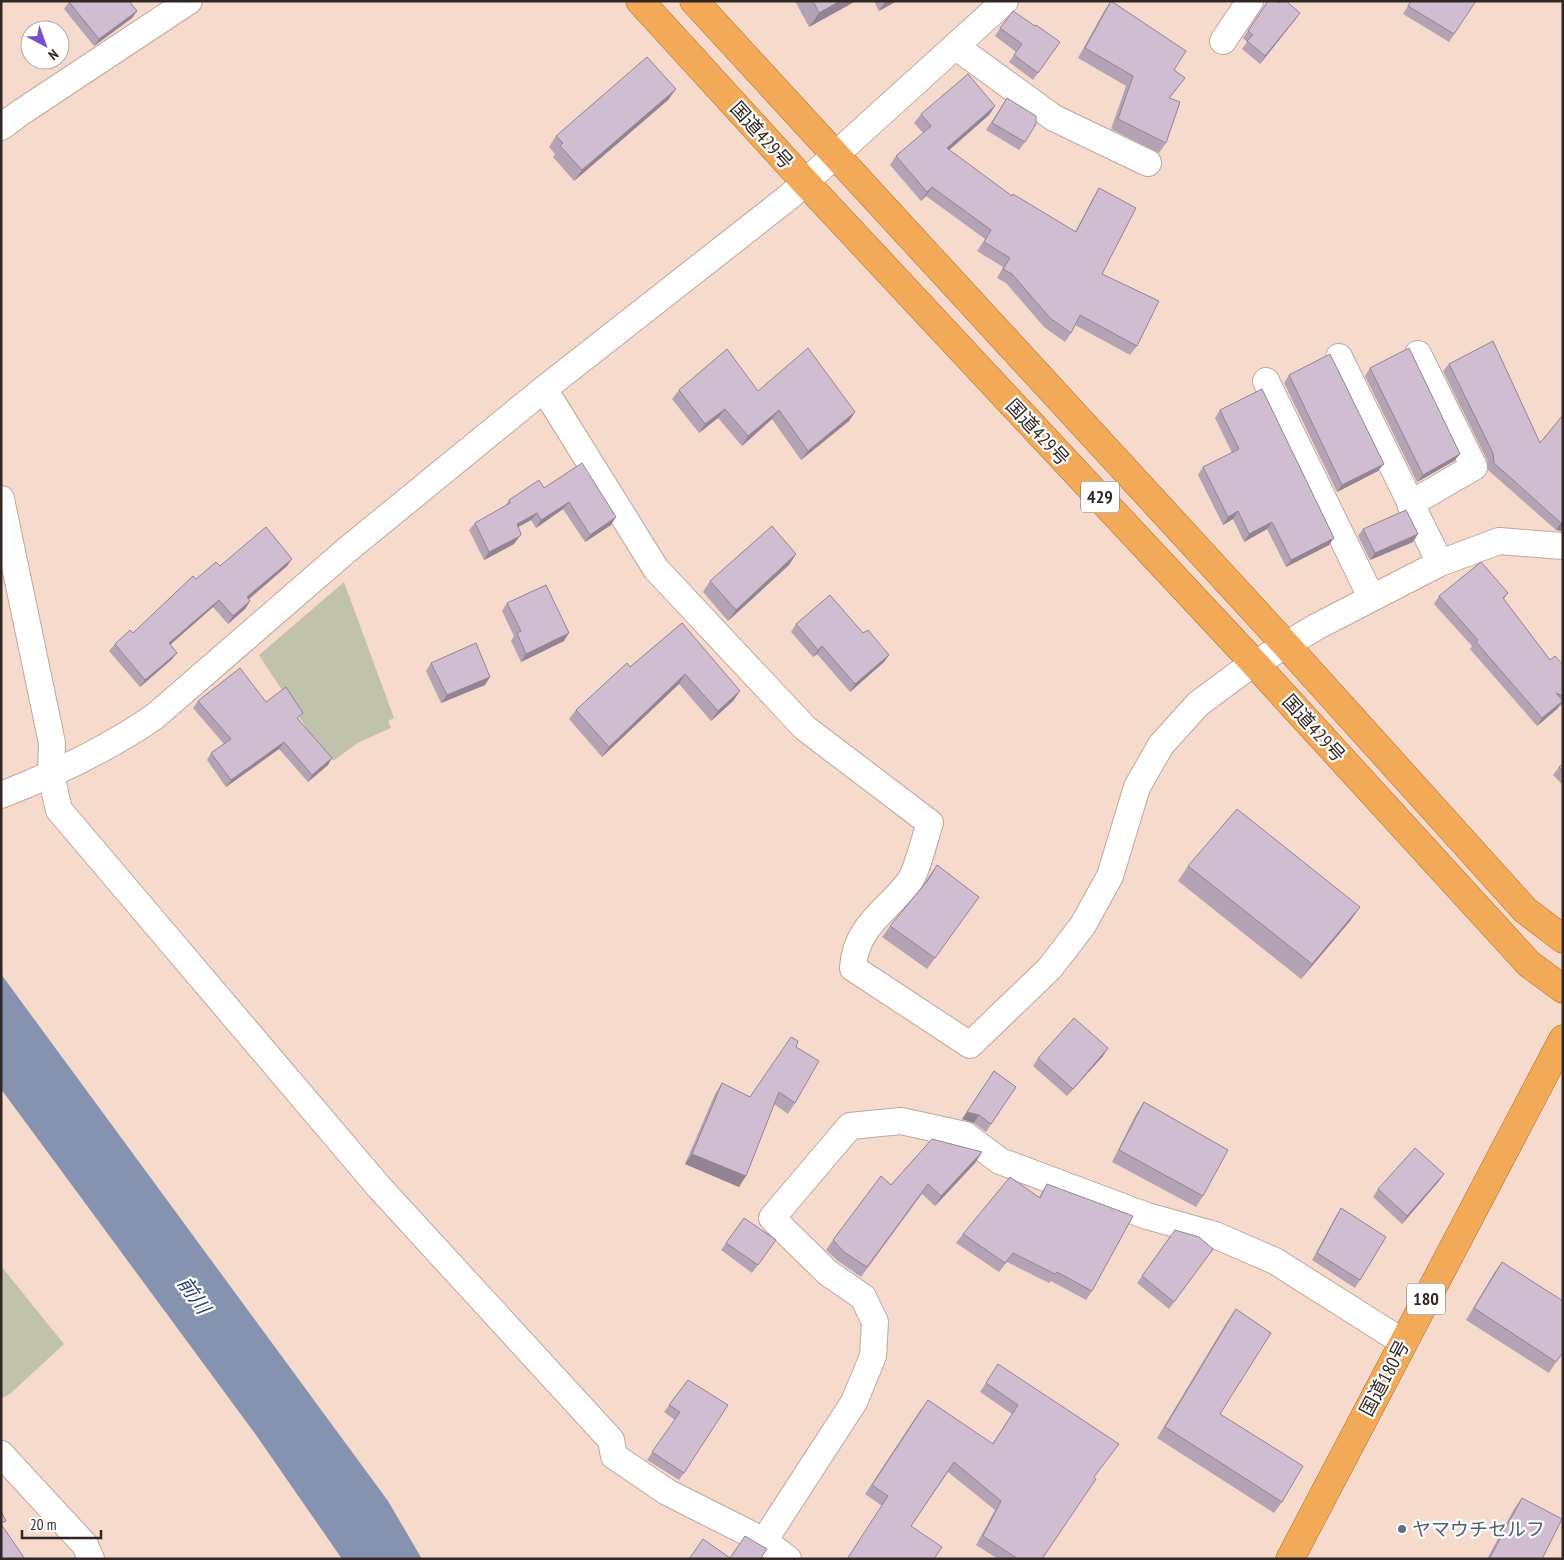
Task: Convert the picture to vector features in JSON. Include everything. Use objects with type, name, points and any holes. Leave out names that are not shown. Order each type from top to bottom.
[{"type":"highway","name":"国道429号","points":[[640,1],[805,182],[1255,664],[1529,964],[1563,989]]},
{"type":"highway","name":"国道429号","points":[[694,1],[1286,645],[1525,910],[1563,939]]},
{"type":"highway","name":"国道180号","points":[[1290,1559],[1563,1039]]},
{"type":"street","points":[[1,127],[189,1]]},
{"type":"street","points":[[8,792],[51,775],[122,739],[154,718],[348,549],[544,388],[805,182],[1004,1]]},
{"type":"street","points":[[1224,41],[1250,1]]},
{"type":"street","points":[[955,46],[1054,118],[1148,163]]},
{"type":"street","points":[[1410,504],[1474,467],[1418,354]]},
{"type":"street","points":[[1339,357],[1440,564]]},
{"type":"street","points":[[1266,381],[1371,597]]},
{"type":"street","points":[[544,388],[656,569],[805,728],[930,823],[910,881],[876,915],[854,952],[853,968],[970,1045],[1050,968],[1083,925],[1110,876],[1137,787],[1161,745],[1198,704],[1286,645],[1371,597],[1440,564],[1499,541],[1563,546]]},
{"type":"street","points":[[1,499],[52,743],[51,775],[59,810],[379,1187],[611,1440],[614,1456],[667,1492],[764,1541],[788,1559]]},
{"type":"street","points":[[764,1541],[854,1402],[873,1356],[875,1322],[863,1297],[828,1273],[772,1218],[850,1126],[901,1121],[965,1135],[1000,1161],[1147,1216],[1215,1235],[1275,1261],[1403,1342]]},
{"type":"street","points":[[1,1454],[85,1545],[91,1559]]},
{"type":"green space","points":[[344,582],[394,718],[388,721],[391,728],[359,742],[333,761],[313,738],[259,655]]},
{"type":"green space","points":[[1,1266],[64,1344],[11,1393],[1,1399]]},
{"type":"water","name":"前川","points":[[1,974],[388,1501],[422,1559],[342,1559],[256,1435],[1,1089]]},
{"type":"building","points":[[70,1],[129,1],[137,11],[99,39]]},
{"type":"building","points":[[813,1],[840,1],[819,13]]},
{"type":"building","points":[[1111,1],[1186,51],[1174,70],[1185,78],[1169,98],[1180,102],[1166,143],[1118,119],[1133,76],[1085,48]]},
{"type":"building","points":[[1268,1],[1277,1],[1279,3],[1280,1],[1286,1],[1300,13],[1265,56],[1247,41],[1253,35],[1248,31]]},
{"type":"building","points":[[1411,1],[1476,1],[1454,34],[1408,6]]},
{"type":"building","points":[[1013,11],[1060,42],[1038,73],[1014,55],[1022,44],[1000,28]]},
{"type":"building","points":[[647,57],[676,89],[582,170],[560,146],[563,143],[556,136]]},
{"type":"building","points":[[968,74],[995,106],[947,148],[1012,196],[1013,194],[1076,232],[1099,188],[1136,208],[1102,274],[1159,301],[1137,346],[1080,315],[1071,333],[1050,318],[1012,274],[1003,269],[1010,258],[984,242],[991,230],[932,187],[927,192],[896,156],[931,126],[921,114]]},
{"type":"building","points":[[1007,98],[1036,116],[1036,124],[1025,142],[992,123]]},
{"type":"building","points":[[1493,341],[1540,443],[1563,415],[1563,523],[1494,463],[1493,453],[1449,364]]},
{"type":"building","points":[[808,348],[855,412],[808,451],[779,410],[748,436],[725,409],[705,424],[679,390],[727,349],[758,391]]},
{"type":"building","points":[[1409,348],[1460,454],[1423,475],[1370,368]]},
{"type":"building","points":[[1330,354],[1384,464],[1342,485],[1289,375]]},
{"type":"building","points":[[1262,389],[1334,538],[1291,560],[1272,522],[1249,534],[1238,511],[1228,517],[1203,467],[1239,449],[1220,410]]},
{"type":"building","points":[[582,463],[616,517],[590,535],[569,502],[541,520],[537,513],[517,524],[520,536],[489,552],[475,523],[510,503],[509,500],[539,480],[544,488]]},
{"type":"building","points":[[1406,510],[1418,534],[1375,553],[1363,529]]},
{"type":"building","points":[[772,526],[796,554],[736,610],[710,581]]},
{"type":"building","points":[[266,527],[292,559],[247,597],[250,601],[233,616],[219,600],[169,643],[177,653],[145,680],[115,644],[130,630],[133,633],[193,576],[196,579],[216,562],[220,566]]},
{"type":"building","points":[[1481,562],[1508,593],[1503,598],[1550,660],[1555,656],[1563,665],[1563,696],[1556,693],[1563,701],[1542,718],[1439,596]]},
{"type":"building","points":[[546,585],[569,633],[526,654],[517,633],[521,631],[507,603]]},
{"type":"building","points":[[830,595],[863,633],[868,630],[889,655],[855,684],[822,646],[818,650],[796,624]]},
{"type":"building","points":[[682,623],[740,691],[718,711],[685,674],[609,747],[576,710],[627,663],[630,667]]},
{"type":"building","points":[[476,643],[490,677],[447,695],[431,663]]},
{"type":"building","points":[[240,668],[266,702],[286,687],[303,713],[297,718],[332,758],[312,775],[284,742],[231,780],[211,753],[231,739],[198,701]]},
{"type":"building","points":[[1563,764],[1563,772],[1559,767]]},
{"type":"building","points":[[1237,809],[1360,907],[1312,964],[1188,866]]},
{"type":"building","points":[[937,865],[979,897],[935,958],[890,926],[928,880]]},
{"type":"building","points":[[1074,1018],[1108,1048],[1073,1089],[1038,1058]]},
{"type":"building","points":[[791,1037],[798,1041],[796,1047],[819,1061],[795,1103],[779,1092],[746,1176],[692,1154],[722,1083],[750,1097]]},
{"type":"building","points":[[994,1071],[1016,1087],[991,1124],[979,1115],[967,1112]]},
{"type":"building","points":[[1144,1102],[1228,1150],[1203,1196],[1119,1150]]},
{"type":"building","points":[[932,1139],[982,1152],[941,1196],[928,1184],[867,1267],[844,1252],[833,1240],[881,1176],[891,1185]]},
{"type":"building","points":[[1415,1148],[1444,1174],[1407,1216],[1378,1189]]},
{"type":"building","points":[[1010,1177],[1040,1198],[1047,1184],[1133,1216],[1092,1291],[1057,1272],[1055,1274],[1013,1253],[1005,1263],[963,1234]]},
{"type":"building","points":[[1341,1208],[1386,1237],[1360,1280],[1317,1253]]},
{"type":"building","points":[[744,1218],[776,1240],[758,1265],[726,1243]]},
{"type":"building","points":[[1175,1230],[1199,1237],[1213,1249],[1174,1302],[1142,1276]]},
{"type":"building","points":[[1502,1262],[1563,1301],[1563,1352],[1556,1362],[1474,1308]]},
{"type":"building","points":[[1236,1309],[1271,1333],[1220,1414],[1303,1466],[1282,1502],[1165,1427]]},
{"type":"building","points":[[998,1364],[1119,1444],[1094,1477],[1096,1479],[1042,1559],[1018,1559],[983,1536],[1001,1501],[954,1462],[911,1526],[942,1547],[934,1559],[847,1559],[888,1496],[872,1485],[928,1400],[993,1444],[1018,1405],[986,1383]]},
{"type":"building","points":[[688,1380],[728,1405],[684,1473],[652,1452],[680,1412],[669,1405]]},
{"type":"building","points":[[1522,1498],[1562,1519],[1542,1559],[1489,1559]]},
{"type":"building","points":[[1,1511],[6,1521],[1,1523]]},
{"type":"building","points":[[1,1524],[25,1559],[1,1559]]},
{"type":"building","points":[[745,1536],[767,1549],[760,1559],[689,1559],[703,1539],[730,1558]]},
{"type":"place","name":"ヤマウチセルフ","points":[[1402,1529]]}]
